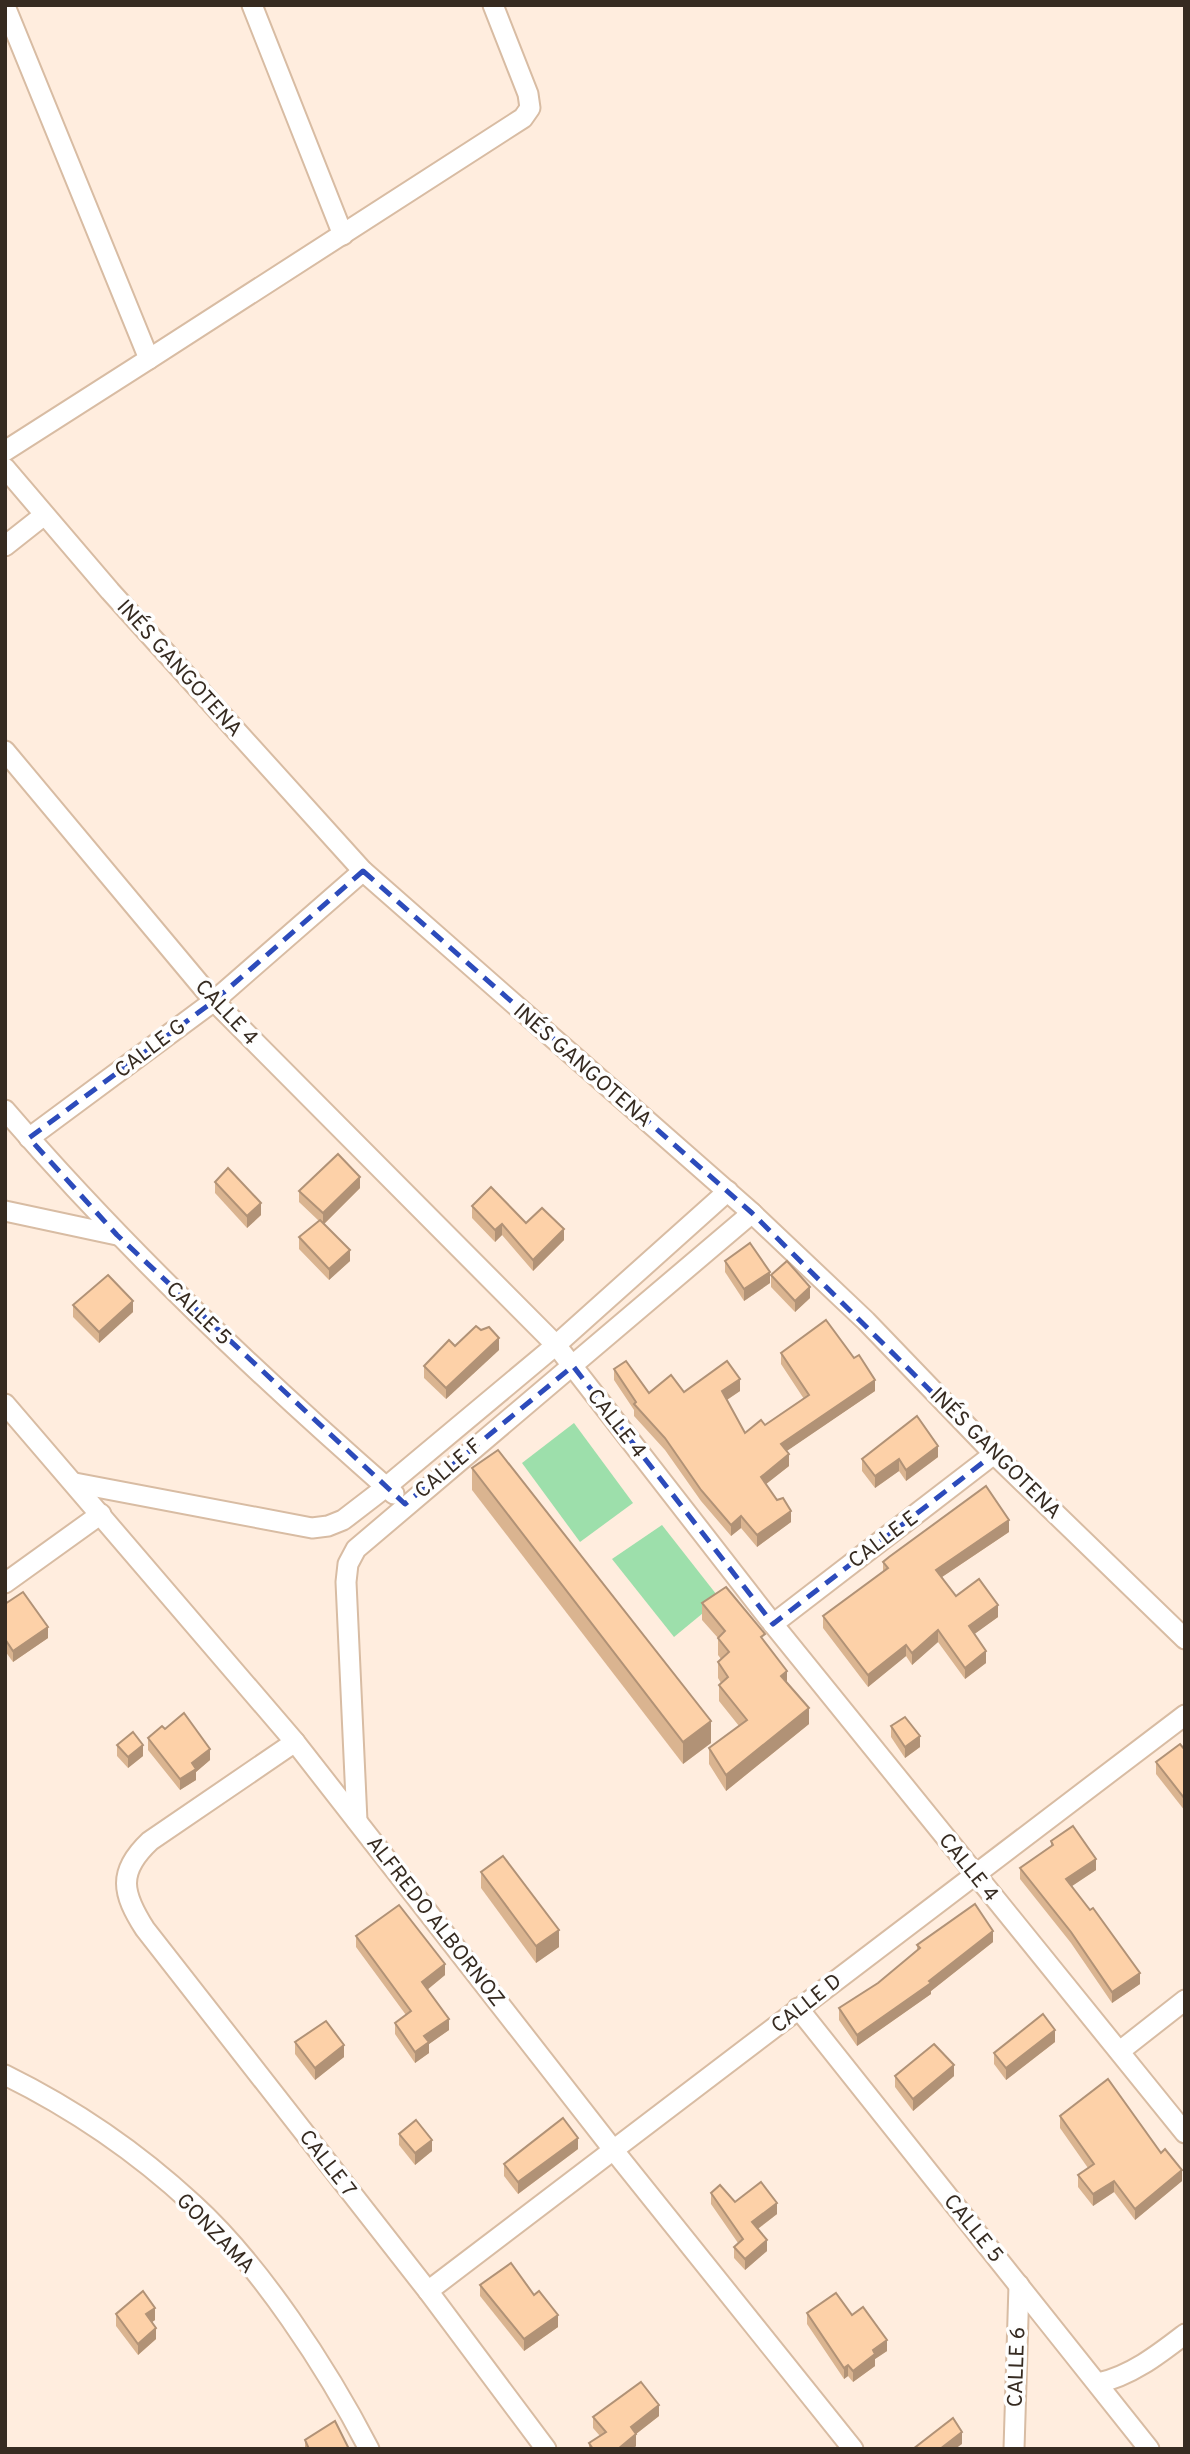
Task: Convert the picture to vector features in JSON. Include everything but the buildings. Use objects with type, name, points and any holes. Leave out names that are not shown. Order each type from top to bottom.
[{"type":"street","points":[[252,5],[343,235]]},
{"type":"street","points":[[5,451],[523,118],[530,108],[528,94],[493,5]]},
{"type":"street","points":[[5,6],[149,359]]},
{"type":"street","name":"INÉS GANGOTENA","points":[[5,468],[43,516],[363,871],[752,1213],[866,1321],[994,1454],[1185,1639]]},
{"type":"street","points":[[5,546],[43,516]]},
{"type":"street","name":"CALLE 4","points":[[5,751],[214,1001],[556,1345],[772,1624],[1185,2133]]},
{"type":"street","name":"CALLE G","points":[[29,1138],[214,1001],[363,871]]},
{"type":"street","name":"CALLE 5","points":[[5,1110],[117,1235],[289,1400],[405,1504]]},
{"type":"street","name":"CALLE F","points":[[75,1483],[312,1528],[343,1520],[556,1345],[728,1191]]},
{"type":"street","points":[[5,1211],[117,1235]]},
{"type":"street","name":"CALLE F","points":[[357,1821],[346,1583],[348,1564],[356,1549],[368,1535],[573,1366],[752,1213]]},
{"type":"street","name":"ALFREDO ALBORNOZ","points":[[5,1404],[295,1742],[615,2152],[853,2449]]},
{"type":"street","name":"CALLE E","points":[[772,1624],[994,1454]]},
{"type":"street","points":[[5,1583],[102,1514]]},
{"type":"street","name":"CALLE D","points":[[428,2291],[615,2152],[798,2008],[1185,1715]]},
{"type":"street","name":"CALLE 7","points":[[295,1742],[150,1841],[136,1854],[127,1871],[126,1890],[133,1910],[145,1929],[428,2291],[546,2449]]},
{"type":"street","points":[[1119,2051],[1185,2000]]},
{"type":"street","name":"CALLE 5","points":[[798,2008],[1149,2449]]},
{"type":"street","name":"GONZAMA","points":[[5,2075],[75,2113],[193,2203],[270,2292],[353,2418],[369,2449]]},
{"type":"street","name":"CALLE 6","points":[[1014,2449],[1018,2284]]},
{"type":"street","points":[[1098,2383],[1116,2379],[1135,2369],[1185,2334]]},
{"type":"highlighted area","points":[[363,871],[752,1213],[994,1454],[773,1624],[573,1366],[405,1504],[117,1235],[29,1138],[214,1001]]},
{"type":"green space","points":[[574,1423],[633,1503],[580,1542],[522,1463]]},
{"type":"green space","points":[[662,1525],[720,1599],[674,1637],[612,1559]]}]
